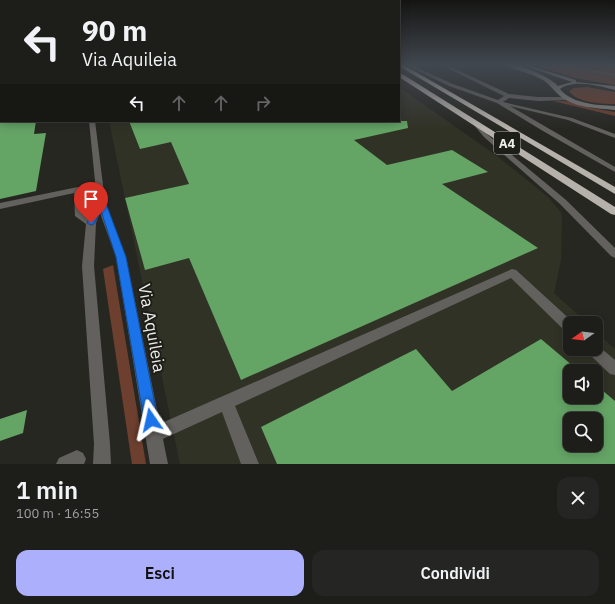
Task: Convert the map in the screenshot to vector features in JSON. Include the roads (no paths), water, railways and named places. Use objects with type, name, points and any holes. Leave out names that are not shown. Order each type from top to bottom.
[{"type":"highway","name":"A4","points":[[417,86],[615,212]]},
{"type":"highway","name":"A4","points":[[436,86],[615,191]]},
{"type":"street","points":[[453,86],[499,102],[615,129]]},
{"type":"street","points":[[486,86],[508,96],[538,99],[566,98]]},
{"type":"street","points":[[554,86],[560,94],[566,98],[580,103],[615,109]]},
{"type":"street","points":[[557,90],[562,86]]},
{"type":"street","points":[[601,86],[615,88]]},
{"type":"street","points":[[499,102],[508,96]]},
{"type":"street","points":[[499,102],[615,170]]},
{"type":"street","points":[[570,118],[615,136]]},
{"type":"street","name":"Via Aquileia","points":[[92,122],[101,201],[121,257],[159,464]]},
{"type":"street","points":[[476,124],[486,136],[563,202],[615,254]]},
{"type":"street","points":[[0,206],[78,190],[80,216],[91,223]]},
{"type":"street","points":[[101,201],[91,223],[88,266],[102,444],[102,464]]},
{"type":"street","points":[[154,436],[512,273],[563,321]]},
{"type":"street","points":[[601,356],[615,369]]},
{"type":"street","points":[[226,403],[250,464]]}]
